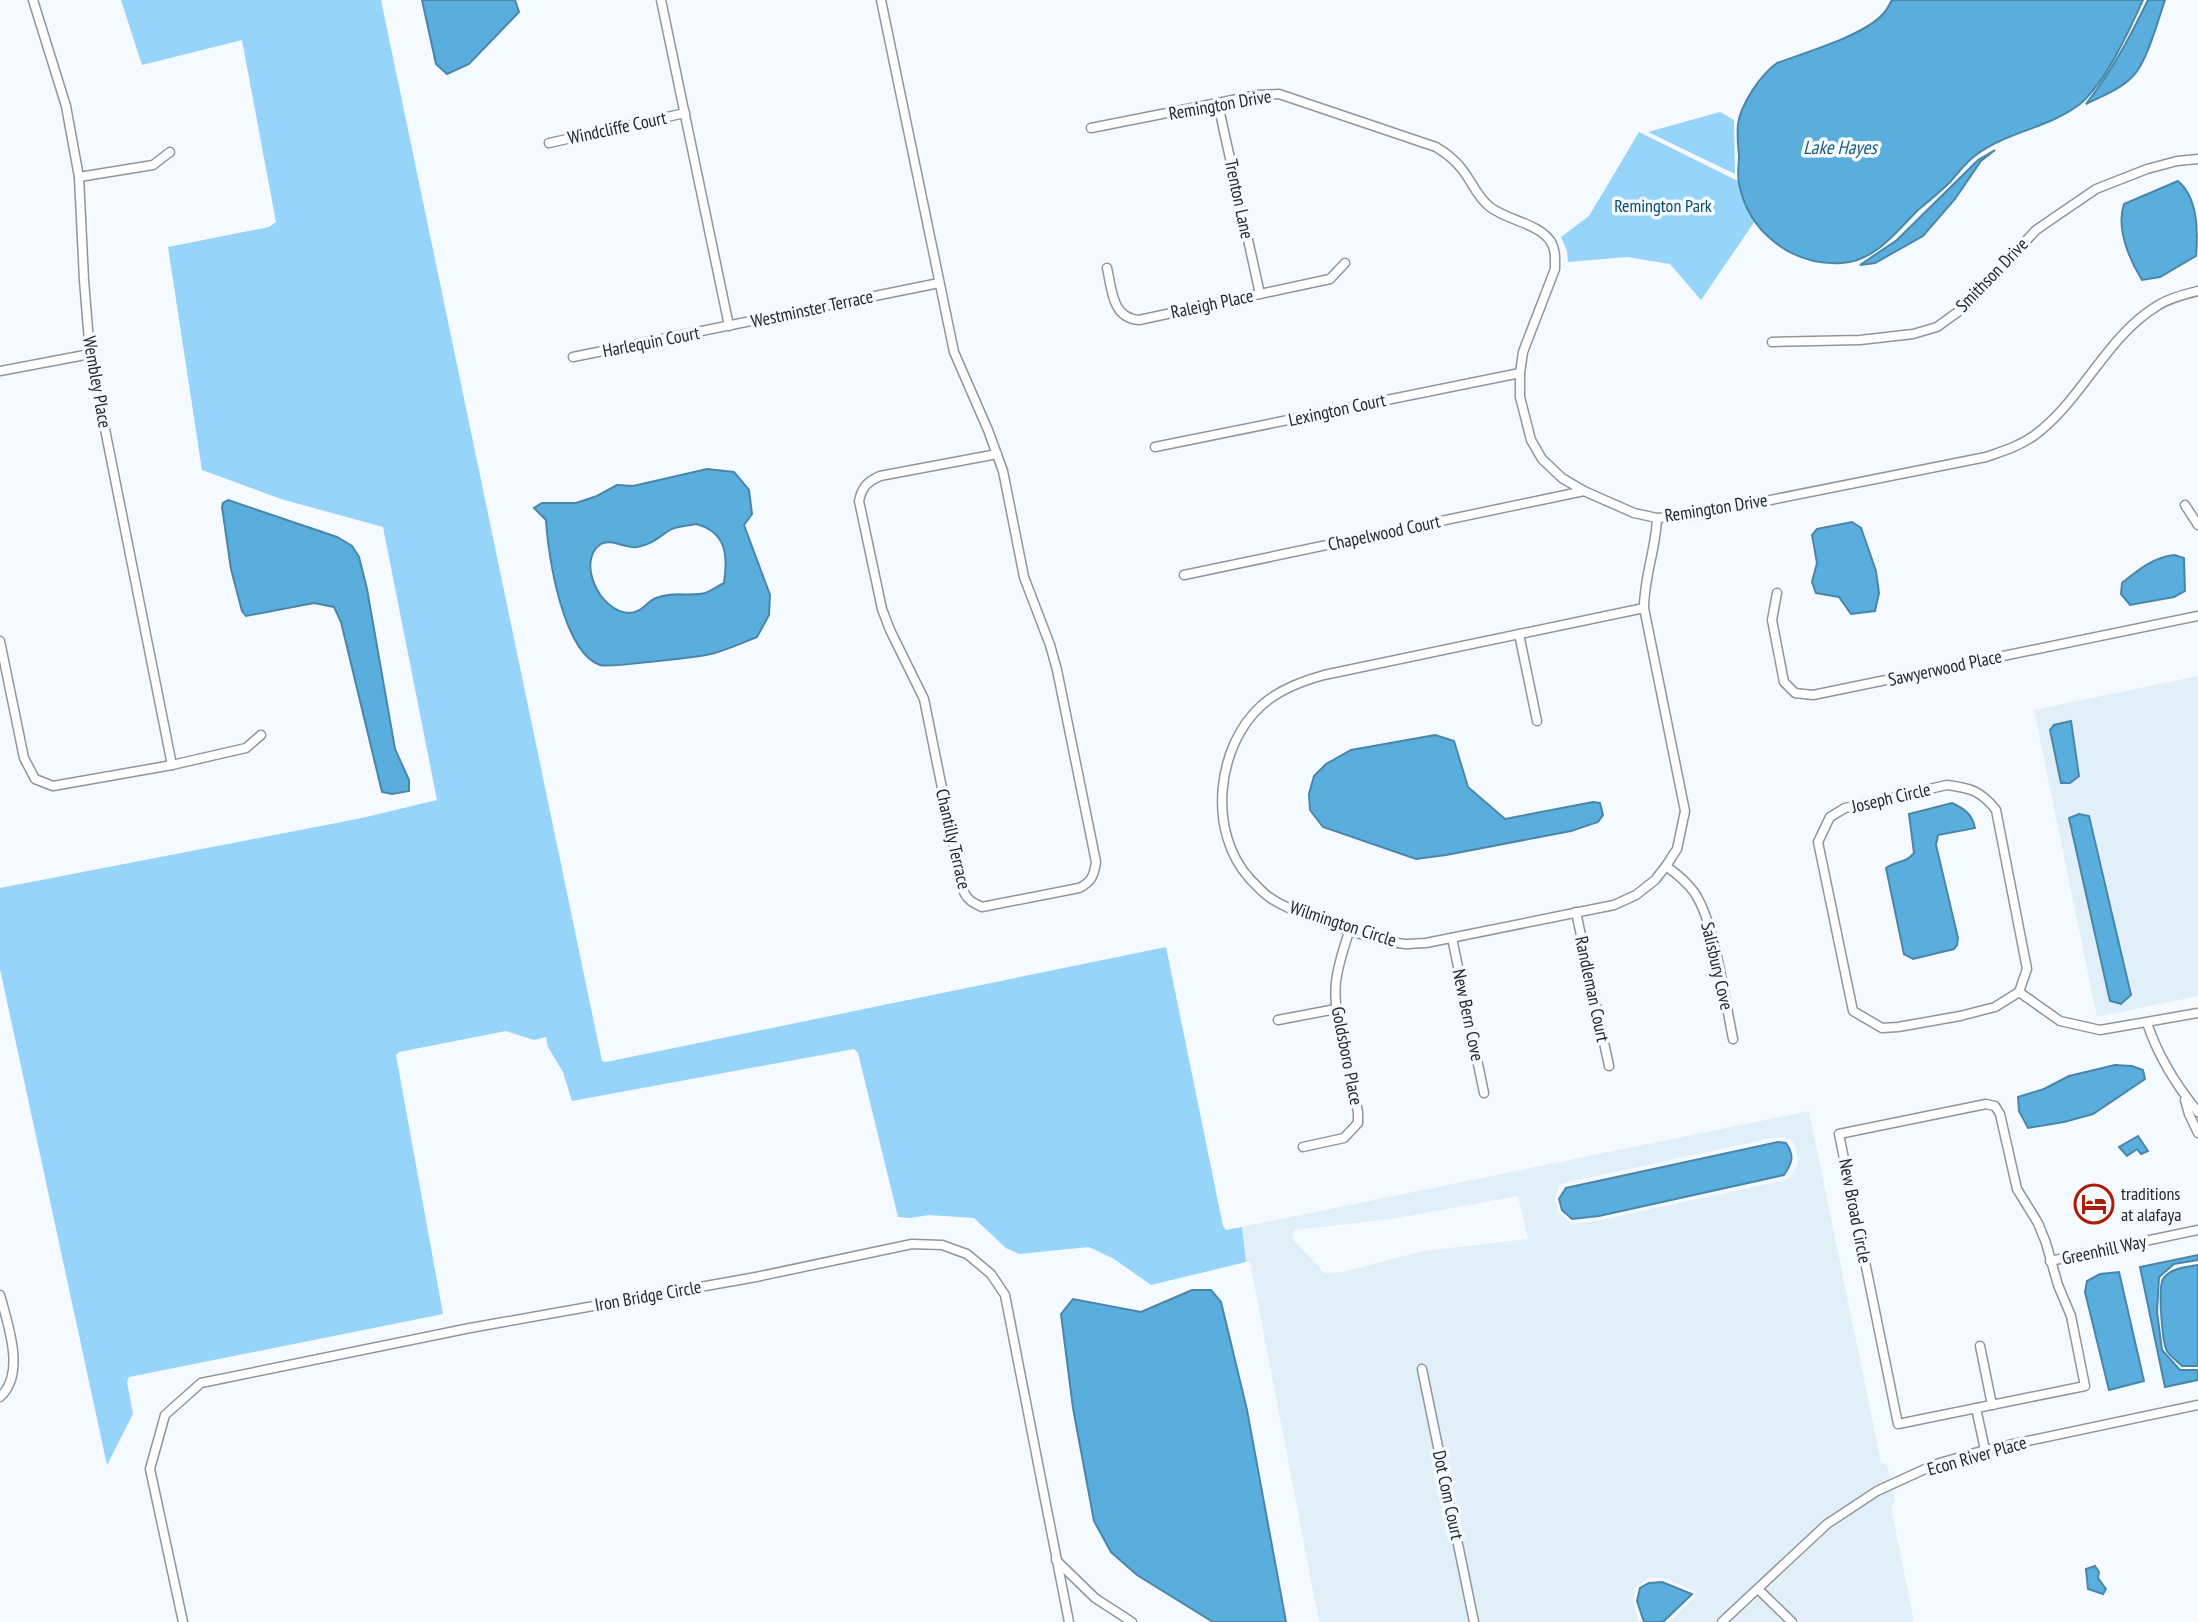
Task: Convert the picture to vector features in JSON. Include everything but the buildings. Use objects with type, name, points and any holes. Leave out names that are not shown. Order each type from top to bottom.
[{"type":"street","name":"Wembley Place","points":[[33,0],[66,106],[79,177],[83,280],[90,354],[172,765]]},
{"type":"street","name":"Westminster Terrace","points":[[661,0],[729,326],[939,283]]},
{"type":"street","points":[[881,0],[939,283]]},
{"type":"street","name":"Remington Drive","points":[[1091,128],[1258,95],[1279,94],[1436,147],[1451,156],[1462,168],[1479,197],[1504,216],[1541,231],[1551,242],[1555,254],[1555,269],[1523,352],[1520,373],[1520,397],[1531,440],[1542,459],[1562,478],[1634,513],[1657,518],[1690,516],[1986,457],[2015,447],[2056,416],[2136,321],[2159,305],[2198,291]]},
{"type":"street","name":"Trenton Lane","points":[[1218,104],[1260,294]]},
{"type":"street","name":"Windcliffe Court","points":[[549,143],[685,113]]},
{"type":"street","points":[[79,177],[153,165],[170,152]]},
{"type":"street","name":"Smithson Drive","points":[[1772,342],[1860,340],[1913,334],[1937,327],[1966,306],[2036,230],[2096,188],[2147,169],[2198,159]]},
{"type":"street","name":"Raleigh Place","points":[[1107,268],[1116,307],[1129,319],[1139,320],[1330,279],[1345,263]]},
{"type":"street","name":"Chantilly Terrace","points":[[939,283],[954,352],[997,454],[1003,471],[1024,577],[1057,670],[1096,862],[1094,876],[1079,888],[982,907],[971,902],[962,887],[924,699],[882,609],[859,501],[862,489],[869,481],[880,476],[997,454]]},
{"type":"street","name":"Harlequin Court","points":[[573,358],[729,326]]},
{"type":"street","points":[[0,371],[90,354]]},
{"type":"street","name":"Lexington Court","points":[[1155,447],[1520,373]]},
{"type":"street","name":"Chapelwood Court","points":[[1184,575],[1584,491]]},
{"type":"street","points":[[2185,505],[2198,525]]},
{"type":"street","name":"Wilmington Circle","points":[[1644,608],[1324,674],[1279,692],[1261,706],[1241,730],[1224,772],[1224,824],[1235,855],[1248,877],[1269,897],[1294,911],[1406,944],[1426,943],[1614,905],[1636,895],[1655,880],[1677,849],[1685,811],[1644,608],[1644,588],[1653,557],[1657,518]]},
{"type":"street","name":"Sawyerwood Place","points":[[1777,593],[1772,620],[1784,682],[1795,693],[1813,695],[2198,616]]},
{"type":"street","points":[[1519,634],[1537,721]]},
{"type":"street","points":[[0,641],[24,758],[35,779],[53,786],[172,765],[246,748],[261,735]]},
{"type":"street","name":"Joseph Circle","points":[[1947,785],[1966,787],[1985,796],[1996,810],[2027,969],[2019,992],[1995,1007],[1898,1027],[1882,1028],[1853,1011],[1818,842],[1830,817],[1863,802],[1947,785]]},
{"type":"street","name":"Salisbury Cove","points":[[1666,866],[1683,879],[1703,908],[1733,1039]]},
{"type":"street","name":"Randleman Court","points":[[1576,912],[1609,1066]]},
{"type":"street","name":"Goldsboro Place","points":[[1303,1147],[1344,1138],[1358,1123],[1336,1009],[1335,985],[1350,929]]},
{"type":"street","name":"New Bern Cove","points":[[1452,938],[1485,1093]]},
{"type":"street","points":[[2019,992],[2060,1021],[2100,1030],[2198,1013]]},
{"type":"street","points":[[1278,1020],[1336,1009]]},
{"type":"street","points":[[2147,1023],[2156,1048],[2185,1098],[2198,1112]]},
{"type":"street","points":[[2185,1098],[2198,1133]]},
{"type":"street","name":"New Broad Circle","points":[[1986,1104],[1995,1106],[2000,1114],[2017,1189],[2038,1223],[2050,1261],[2071,1317],[2085,1386],[1898,1424],[1839,1134],[1986,1104]]},
{"type":"street","name":"Greenhill Way","points":[[2050,1261],[2198,1230]]},
{"type":"street","name":"Iron Bridge Circle","points":[[183,1622],[150,1469],[165,1415],[201,1383],[465,1329],[756,1277],[912,1244],[942,1245],[968,1254],[991,1274],[1005,1295],[1069,1622]]},
{"type":"street","points":[[0,1295],[15,1370],[7,1391],[0,1397]]},
{"type":"street","points":[[1980,1346],[1992,1405]]},
{"type":"street","name":"Dot Com Court","points":[[1422,1369],[1474,1622]]},
{"type":"street","name":"Econ River Place","points":[[1722,1622],[1827,1524],[1877,1491],[1936,1464],[1985,1450],[2198,1405]]},
{"type":"street","points":[[1976,1408],[1985,1450]]},
{"type":"street","points":[[1056,1559],[1095,1598],[1132,1622]]},
{"type":"street","points":[[1759,1590],[1792,1622]]},
{"type":"shaded area","points":[[2198,676],[2198,996],[2097,1017],[2034,710]]},
{"type":"shaded area","points":[[1809,1111],[1881,1462],[1887,1465],[1890,1479],[1824,1520],[1714,1622],[1669,1622],[1695,1597],[1695,1591],[1663,1578],[1649,1578],[1636,1587],[1633,1602],[1639,1622],[1479,1622],[1426,1363],[1416,1364],[1469,1622],[1319,1622],[1250,1262],[1246,1262],[1242,1227]],"holes":[[[1777,1137],[1793,1140],[1799,1162],[1790,1177],[1785,1180],[1572,1224],[1558,1212],[1555,1199],[1560,1184]],[[1518,1196],[1528,1239],[1423,1251],[1343,1272],[1325,1273],[1293,1240],[1294,1230],[1392,1219]]]},
{"type":"shaded area","points":[[1893,1490],[1895,1501],[1891,1507],[1914,1622],[1799,1622],[1766,1590],[1830,1529],[1879,1496]]},
{"type":"shaded area","points":[[1759,1597],[1784,1622],[1730,1622]]},
{"type":"green space","points":[[121,0],[381,0],[602,1061],[1166,947],[1223,1226],[1226,1230],[1242,1227],[1246,1262],[1151,1285],[1114,1259],[1089,1247],[1019,1254],[1006,1248],[974,1218],[929,1215],[898,1217],[858,1053],[854,1049],[572,1101],[563,1072],[548,1047],[546,1037],[534,1040],[506,1031],[399,1052],[396,1055],[443,1314],[129,1377],[127,1382],[133,1414],[107,1465],[0,969],[0,888],[362,818],[437,800],[383,527],[281,499],[202,470],[168,247],[269,227],[276,222],[242,40],[142,65]]},
{"type":"green space","points":[[1720,112],[1734,120],[1735,174],[1648,132]]},
{"type":"green space","name":"Remington Park","points":[[1639,132],[1738,181],[1755,221],[1701,300],[1670,264],[1627,257],[1568,262],[1561,237],[1589,216]]},
{"type":"water","points":[[422,0],[515,0],[519,12],[469,64],[447,74],[436,64]]},
{"type":"water","name":"Lake Hayes","points":[[1892,0],[2143,0],[2108,70],[2080,104],[2055,119],[2001,141],[1976,155],[1893,236],[1865,257],[1842,263],[1806,259],[1775,243],[1762,231],[1744,201],[1738,176],[1740,116],[1753,90],[1777,63],[1863,29],[1883,14]]},
{"type":"water","points":[[2148,0],[2165,0],[2152,40],[2138,70],[2123,85],[2086,104],[2120,54]]},
{"type":"water","points":[[1995,150],[1981,161],[1955,199],[1923,236],[1875,263],[1860,265],[1897,240],[1978,160]]},
{"type":"water","points":[[2178,181],[2190,196],[2193,206],[2197,236],[2196,256],[2160,277],[2142,280],[2125,243],[2122,223],[2124,204]]},
{"type":"water","points":[[707,469],[734,472],[749,490],[752,514],[744,525],[770,595],[769,615],[757,637],[712,654],[669,660],[606,666],[587,657],[567,623],[554,578],[546,520],[534,508],[542,503],[576,503],[617,485],[633,486]],"holes":[[[696,524],[720,539],[723,546],[726,564],[724,583],[705,593],[662,596],[629,613],[608,604],[600,595],[591,573],[591,561],[601,544],[609,542],[637,547],[651,543],[676,528]]]},
{"type":"water","points":[[228,500],[337,537],[352,546],[359,557],[395,749],[409,780],[409,791],[392,794],[382,792],[341,622],[334,607],[314,603],[246,616],[242,611],[231,569],[222,507]]},
{"type":"water","points":[[1852,522],[1861,528],[1876,571],[1879,593],[1875,611],[1851,614],[1839,597],[1816,593],[1812,582],[1817,563],[1812,535],[1817,529]]},
{"type":"water","points":[[2174,555],[2184,558],[2185,591],[2174,597],[2130,605],[2121,594],[2122,583],[2153,561]]},
{"type":"water","points":[[2071,721],[2079,776],[2070,783],[2061,783],[2050,730],[2054,725]]},
{"type":"water","points":[[1435,735],[1454,741],[1468,787],[1505,819],[1593,802],[1600,803],[1603,815],[1598,822],[1571,831],[1416,859],[1323,827],[1310,810],[1309,794],[1314,776],[1326,764],[1351,750]]},
{"type":"water","points":[[1952,803],[1967,813],[1975,828],[1938,835],[1936,845],[1958,938],[1957,945],[1954,949],[1913,959],[1904,954],[1886,868],[1914,853],[1909,814]]},
{"type":"water","points":[[2079,814],[2089,816],[2131,995],[2121,1004],[2110,1001],[2069,818]]},
{"type":"water","points":[[2115,1065],[2143,1070],[2145,1079],[2093,1114],[2028,1128],[2019,1111],[2018,1097],[2044,1089],[2069,1076]]},
{"type":"water","points":[[2138,1136],[2148,1151],[2141,1154],[2137,1149],[2127,1156],[2119,1147]]},
{"type":"water","points":[[1778,1142],[1786,1143],[1791,1156],[1791,1163],[1784,1175],[1599,1216],[1572,1219],[1562,1210],[1559,1199],[1566,1188]]},
{"type":"water","points":[[2198,1255],[2198,1260],[2174,1264],[2159,1277],[2157,1312],[2162,1350],[2180,1370],[2198,1370],[2198,1380],[2165,1387],[2140,1267]]},
{"type":"water","points":[[2198,1265],[2198,1366],[2182,1366],[2168,1353],[2165,1346],[2161,1315],[2162,1284],[2170,1272]]},
{"type":"water","points":[[2119,1272],[2144,1381],[2109,1390],[2085,1292],[2087,1281],[2100,1274]]},
{"type":"water","points":[[1192,1290],[1211,1290],[1221,1302],[1247,1410],[1286,1622],[1213,1622],[1137,1575],[1111,1552],[1094,1521],[1073,1408],[1061,1314],[1073,1299],[1141,1312]]},
{"type":"water","points":[[2095,1566],[2099,1572],[2098,1578],[2106,1589],[2103,1594],[2088,1589],[2086,1569]]},
{"type":"water","points":[[1662,1582],[1692,1594],[1663,1622],[1644,1622],[1637,1601],[1640,1588],[1649,1583]]},
{"type":"place","name":"traditions at alafaya","points":[[2094,1204]]}]
